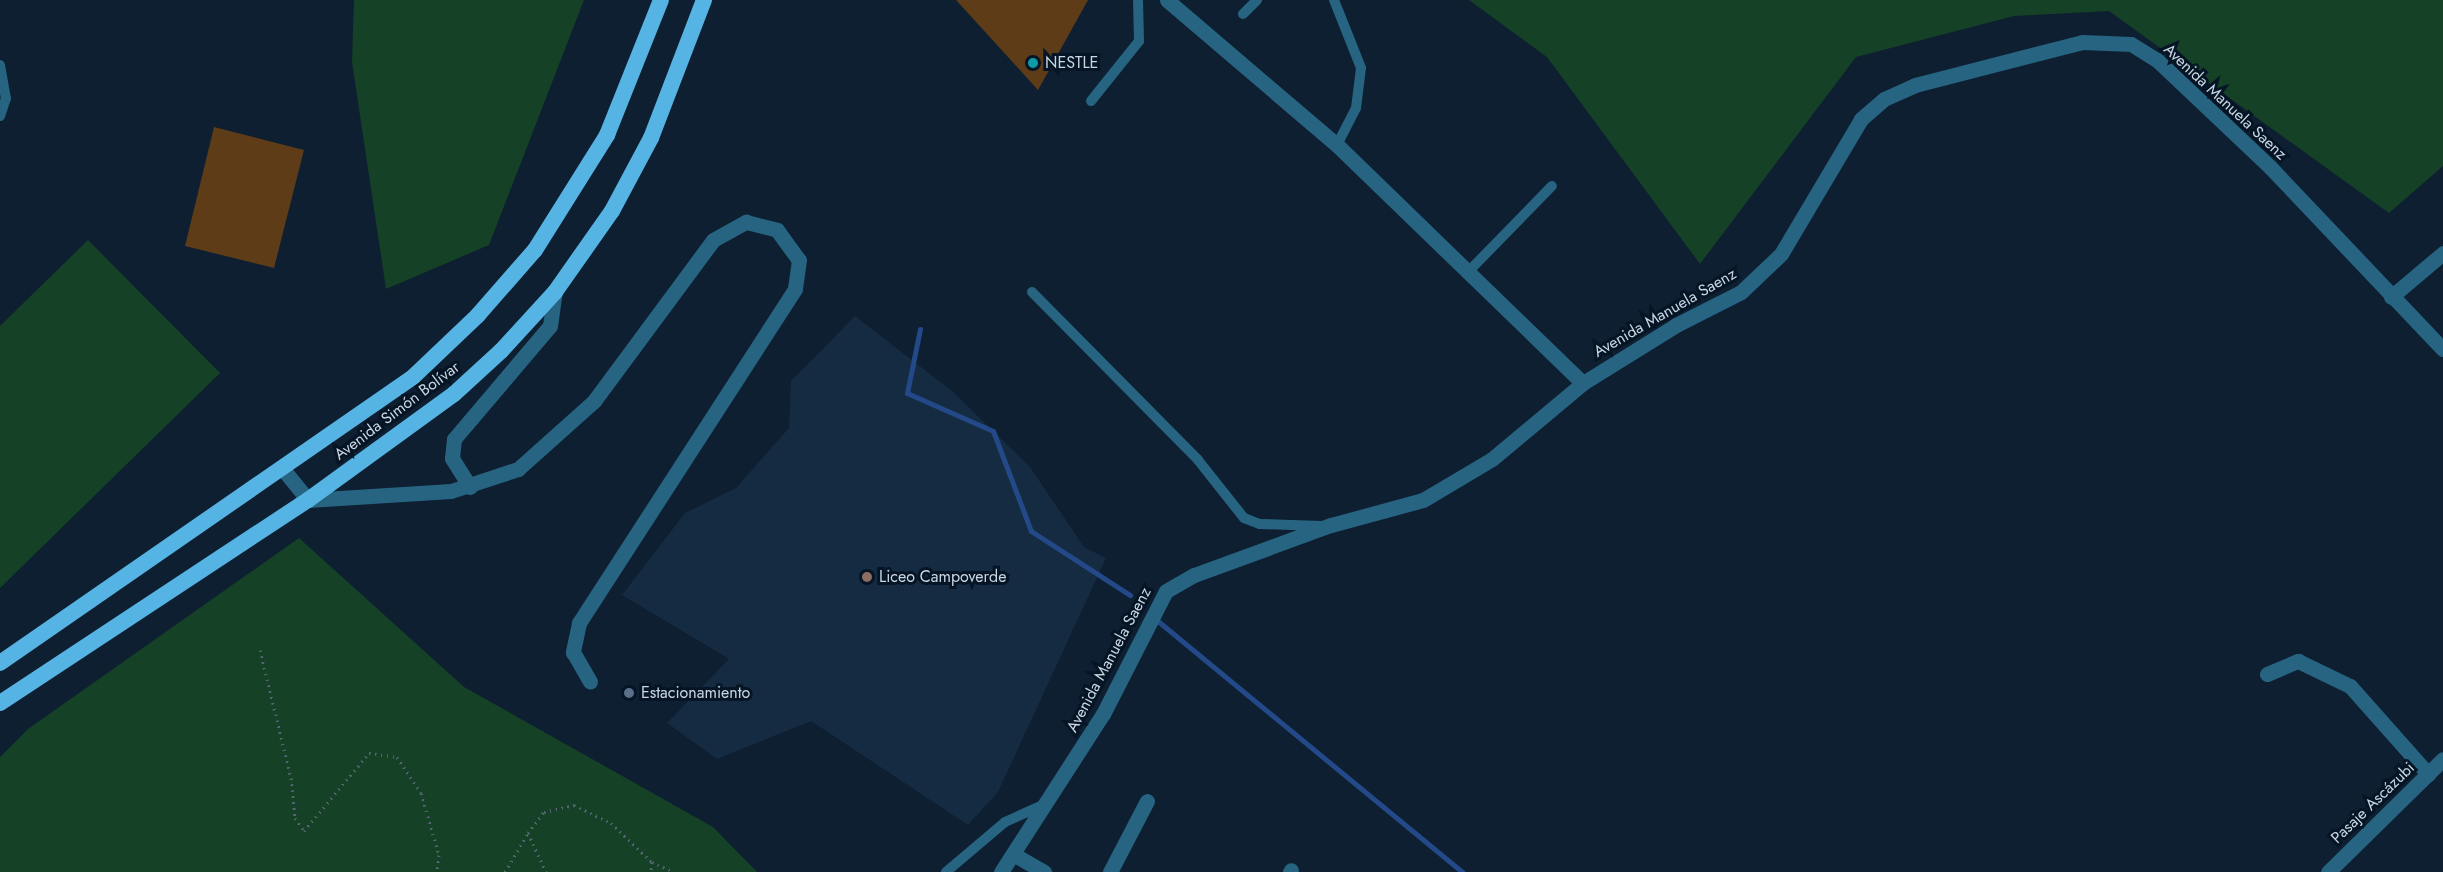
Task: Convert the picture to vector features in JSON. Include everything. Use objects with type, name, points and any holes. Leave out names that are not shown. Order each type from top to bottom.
[{"type":"highway","name":"Avenida Simón Bolívar","points":[[0,663],[413,377],[535,250],[607,135],[661,0]]},
{"type":"highway","name":"Avenida Simón Bolívar","points":[[0,703],[308,500],[454,394],[555,292],[612,211],[651,138],[704,0]]},
{"type":"street","points":[[1167,0],[1337,145],[1583,383]]},
{"type":"street","name":"Avenida Manuela Saenz","points":[[1001,872],[1103,714],[1166,591],[1194,575],[1331,525],[1424,500],[1492,459],[1583,383],[1741,292],[1781,254],[1836,154],[1861,119],[1884,99],[1915,86],[2082,42],[2122,42],[2157,60],[2270,167],[2391,297],[2443,349]]},
{"type":"street","points":[[282,468],[308,500],[471,487],[518,469],[587,408],[726,229],[746,222],[777,231],[799,260],[795,289],[748,368],[579,623],[573,652],[590,682]]},
{"type":"street","points":[[2391,297],[2443,253]]},
{"type":"street","points":[[471,487],[452,459],[454,439],[550,326],[555,292]]},
{"type":"street","points":[[2267,674],[2298,661],[2340,680],[2428,774]]},
{"type":"street","name":"Pasaje Ascázubi","points":[[2328,872],[2443,759]]},
{"type":"street","points":[[1110,872],[1147,801]]},
{"type":"street","points":[[1013,854],[1044,872]]},
{"type":"lane","points":[[1090,101],[1139,41],[1138,0]]},
{"type":"lane","points":[[1243,14],[1257,0]]},
{"type":"lane","points":[[1334,0],[1361,68],[1356,108],[1337,145]]},
{"type":"lane","points":[[0,64],[6,98],[0,116]]},
{"type":"lane","points":[[1468,272],[1552,186]]},
{"type":"lane","points":[[1032,292],[1198,460],[1244,518],[1260,524],[1331,525]]},
{"type":"lane","points":[[946,872],[1005,822],[1046,803]]},
{"type":"path","points":[[260,650],[291,778],[295,818],[304,831],[369,753],[397,758],[421,793],[440,855],[437,872]]},
{"type":"path","points":[[505,872],[528,833],[544,812],[574,805],[611,822],[652,862],[674,872]]},
{"type":"path","points":[[528,833],[546,872]]},
{"type":"path","points":[[651,872],[652,862]]},
{"type":"shaded area","name":"Liceo Campoverde","points":[[855,316],[952,391],[1030,467],[1084,547],[1106,558],[998,792],[968,825],[811,721],[717,759],[667,723],[729,659],[622,595],[685,513],[736,488],[789,428],[791,381]]},
{"type":"green space","points":[[354,0],[584,0],[489,245],[386,289],[352,62]]},
{"type":"green space","points":[[1469,0],[2443,0],[2443,166],[2389,213],[2109,11],[2014,16],[1856,57],[1700,264],[1547,57]]},
{"type":"green space","points":[[88,240],[220,373],[0,588],[0,326]]},
{"type":"green space","points":[[299,538],[464,687],[713,827],[757,872],[0,872],[0,757],[28,729]]},
{"type":"building","name":"NESTLE","points":[[956,0],[1088,0],[1038,90]]},
{"type":"building","points":[[214,127],[304,150],[274,268],[185,246]]},
{"type":"waterway","points":[[920,329],[907,393],[993,431],[1031,531],[1130,595]]},
{"type":"waterway","points":[[1159,622],[1462,872]]},
{"type":"place","name":"NESTLE","points":[[1033,63]]},
{"type":"place","name":"Liceo Campoverde","points":[[867,577]]},
{"type":"place","name":"Estacionamiento","points":[[629,693]]}]
